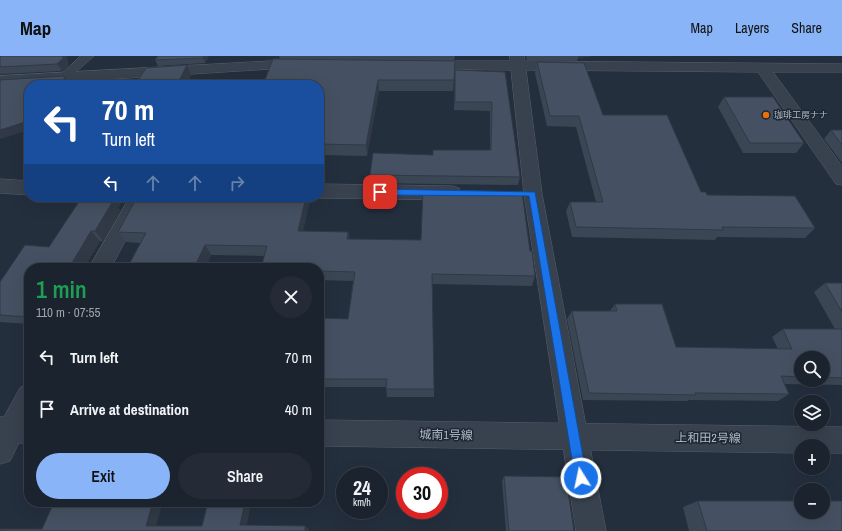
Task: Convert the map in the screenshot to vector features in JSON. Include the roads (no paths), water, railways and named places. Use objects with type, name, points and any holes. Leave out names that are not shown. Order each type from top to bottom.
[{"type":"street","points":[[518,61],[525,194],[574,436],[591,531]]},
{"type":"street","points":[[414,65],[518,61],[842,68]]},
{"type":"street","points":[[202,80],[211,62]]},
{"type":"street","points":[[0,81],[64,77],[211,62],[272,65],[319,65]]},
{"type":"street","points":[[762,67],[842,179]]},
{"type":"street","points":[[0,186],[24,188]]},
{"type":"street","points":[[324,191],[469,193]]},
{"type":"street","points":[[103,263],[136,202]]},
{"type":"street","points":[[10,435],[24,406]]},
{"type":"street","name":"城南1号線","points":[[324,433],[574,436]]},
{"type":"street","name":"上和田2号線","points":[[574,436],[842,440]]},
{"type":"lane","points":[[64,77],[88,56]]},
{"type":"place","name":"珈琲工房ナナ","points":[[766,115]]}]
